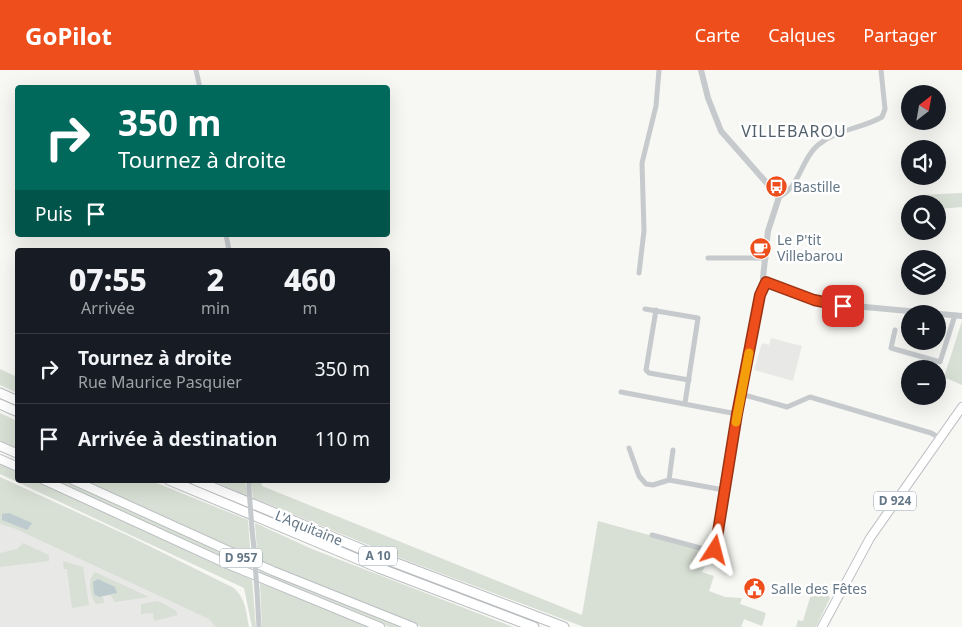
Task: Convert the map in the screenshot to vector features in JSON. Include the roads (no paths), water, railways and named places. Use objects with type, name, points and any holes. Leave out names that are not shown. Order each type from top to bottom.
[{"type":"highway","points":[[0,393],[15,400]]},
{"type":"highway","points":[[0,404],[15,411]]},
{"type":"highway","name":"L'Aquitaine","points":[[175,483],[349,556],[534,627]]},
{"type":"highway","name":"L'Aquitaine","points":[[201,483],[390,561],[564,627]]},
{"type":"main road","name":"D 924","points":[[822,627],[865,545],[962,407]]},
{"type":"main road","points":[[0,446],[15,453]]},
{"type":"main road","points":[[0,459],[15,466]]},
{"type":"main road","name":"D 957","points":[[51,483],[227,564],[380,627]]},
{"type":"main road","name":"D 957","points":[[79,483],[233,554],[310,587],[413,627]]},
{"type":"street","points":[[196,70],[199,85]]},
{"type":"street","points":[[639,273],[644,231],[642,163],[656,106],[659,70]]},
{"type":"street","points":[[701,70],[708,98],[721,131],[779,197]]},
{"type":"street","points":[[881,70],[885,109],[882,116],[836,133],[822,142],[812,152],[790,190],[779,197],[771,216],[763,278],[766,282],[822,303],[958,315],[940,362],[891,348],[895,330]]},
{"type":"street","points":[[708,258],[766,258]]},
{"type":"street","points":[[715,552],[737,414],[760,295],[766,282]]},
{"type":"street","points":[[645,309],[698,318],[685,403]]},
{"type":"street","points":[[656,310],[646,370],[649,373],[689,380]]},
{"type":"street","points":[[621,392],[737,414]]},
{"type":"street","points":[[741,394],[787,407],[810,397],[931,433],[940,438]]},
{"type":"street","points":[[629,448],[643,483],[653,485],[669,480],[724,490]]},
{"type":"street","points":[[669,480],[673,450]]},
{"type":"street","points":[[249,483],[259,627]]},
{"type":"street","points":[[652,535],[715,552],[722,559]]},
{"type":"place","name":"Bastille","points":[[777,187]]},
{"type":"place","name":"Le P'tit Villebarou","points":[[761,248]]},
{"type":"place","name":"Salle des Fêtes","points":[[755,589]]},
{"type":"district","name":"VILLEBAROU","points":[[794,131]]}]
